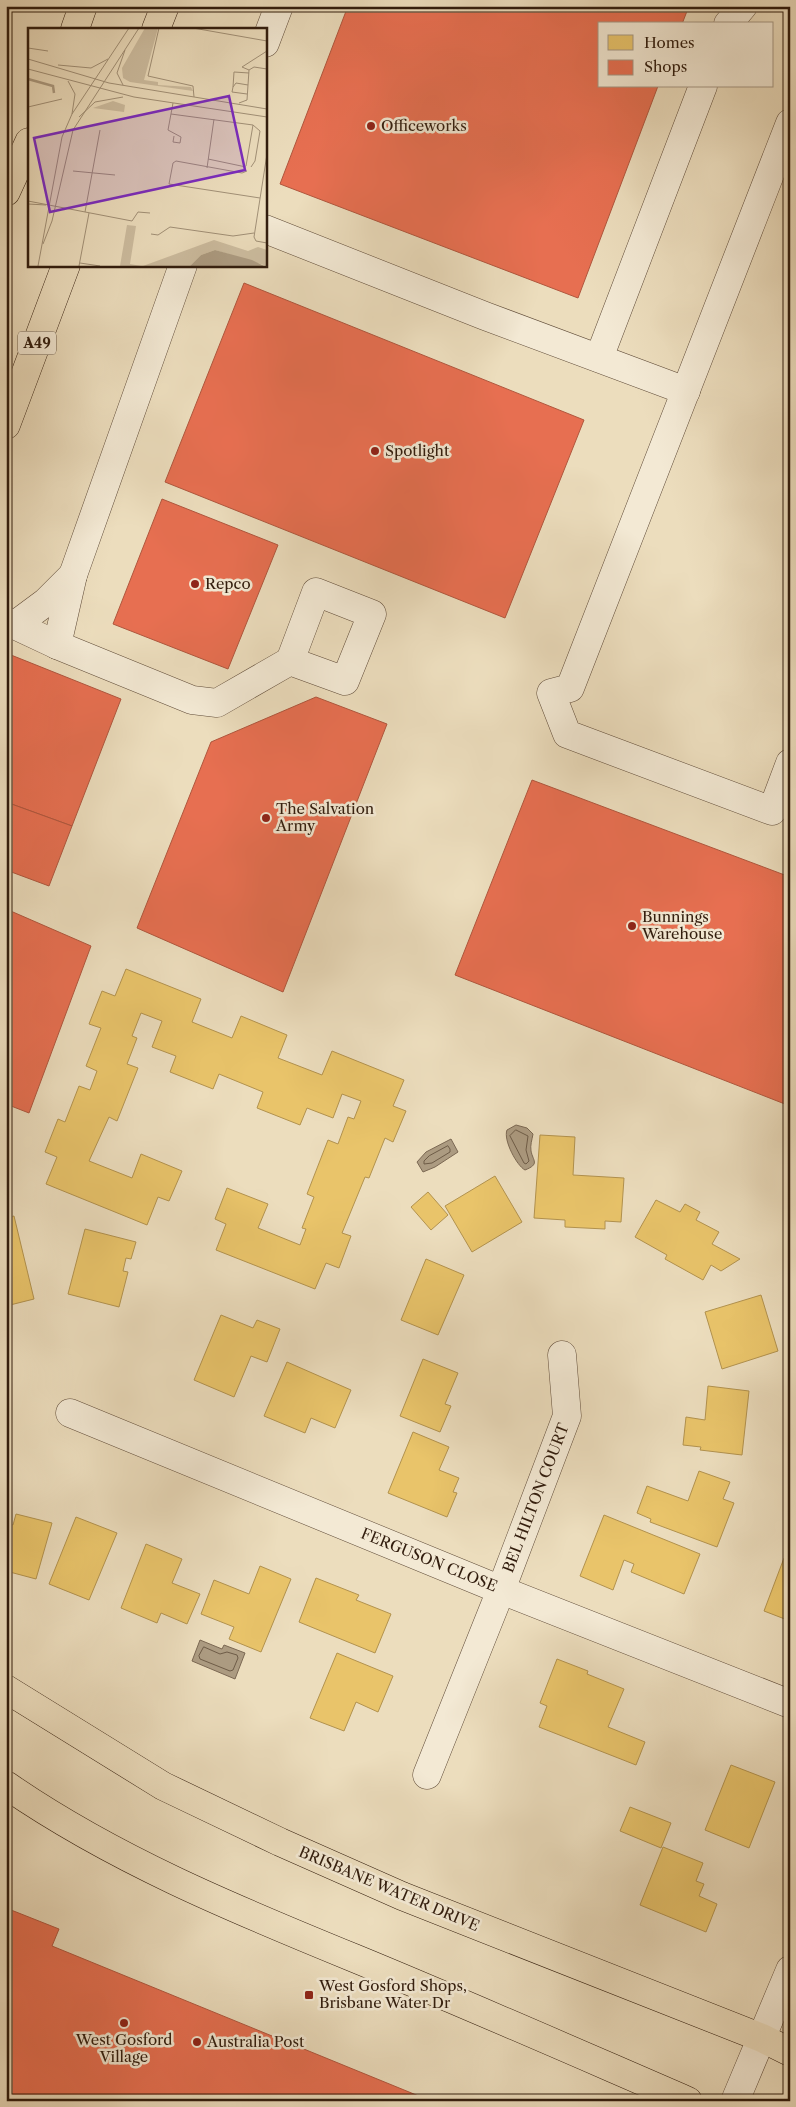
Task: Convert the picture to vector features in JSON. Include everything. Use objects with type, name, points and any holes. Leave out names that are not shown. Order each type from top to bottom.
[{"type":"main road","points":[[74,28],[83,6]]},
{"type":"main road","points":[[156,28],[165,6]]},
{"type":"main road","points":[[6,192],[28,144]]},
{"type":"main road","name":"A49","points":[[6,425],[66,266]]},
{"type":"main road","name":"BRISBANE WATER DRIVE","points":[[6,1689],[163,1786],[280,1842],[402,1896],[762,2038],[790,2052]]},
{"type":"main road","points":[[6,1785],[50,1815],[173,1881],[265,1922],[688,2101]]},
{"type":"street","points":[[266,40],[278,6]]},
{"type":"street","points":[[730,22],[743,6]]},
{"type":"street","points":[[599,358],[702,88]]},
{"type":"street","points":[[790,123],[570,688],[552,693],[567,734],[772,811],[790,763]]},
{"type":"street","points":[[266,229],[485,316],[686,391]]},
{"type":"street","points":[[57,644],[72,575],[183,266]]},
{"type":"street","points":[[11,623],[46,602],[72,575]]},
{"type":"street","points":[[11,623],[192,700],[216,703],[290,660]]},
{"type":"street","name":"BEL HILTON COURT","points":[[427,1776],[501,1590],[567,1416],[562,1355]]},
{"type":"street","name":"FERGUSON CLOSE","points":[[70,1413],[501,1590],[790,1704]]},
{"type":"street","points":[[735,2101],[790,1970]]},
{"type":"water","points":[[516,1125],[527,1128],[533,1134],[531,1149],[534,1164],[525,1170],[515,1158],[507,1140],[507,1130]]},
{"type":"water","points":[[451,1139],[458,1152],[435,1167],[423,1172],[417,1162],[426,1152]]},
{"type":"water","points":[[200,1640],[222,1649],[224,1645],[245,1653],[235,1679],[192,1661]]},
{"type":"building: Homes","points":[[126,969],[201,999],[192,1022],[232,1038],[241,1016],[287,1035],[278,1058],[322,1075],[332,1051],[404,1080],[393,1106],[406,1111],[393,1142],[385,1138],[369,1178],[365,1177],[342,1233],[351,1236],[339,1268],[326,1263],[315,1289],[216,1250],[226,1224],[215,1219],[227,1188],[268,1204],[258,1228],[300,1245],[306,1229],[302,1228],[314,1197],[307,1194],[328,1140],[338,1144],[348,1117],[354,1119],[361,1101],[342,1094],[333,1118],[307,1108],[300,1125],[257,1108],[263,1092],[219,1074],[213,1089],[170,1072],[176,1056],[152,1047],[162,1021],[141,1013],[132,1036],[137,1038],[127,1064],[138,1068],[117,1121],[109,1117],[89,1161],[132,1178],[141,1154],[182,1171],[169,1201],[158,1197],[147,1225],[46,1184],[57,1157],[45,1152],[58,1119],[65,1122],[79,1086],[90,1090],[97,1071],[86,1066],[101,1028],[89,1024],[102,991],[115,996]]},
{"type":"building: Homes","points":[[540,1135],[575,1137],[573,1175],[624,1178],[621,1222],[605,1221],[605,1229],[565,1227],[565,1220],[534,1218]]},
{"type":"building: Homes","points":[[495,1176],[522,1222],[472,1252],[445,1206]]},
{"type":"building: Homes","points":[[428,1192],[448,1215],[431,1230],[411,1207]]},
{"type":"building: Homes","points":[[656,1200],[680,1212],[685,1204],[700,1212],[696,1220],[719,1232],[712,1244],[740,1259],[721,1271],[711,1265],[703,1280],[665,1259],[667,1255],[635,1237]]},
{"type":"building: Homes","points":[[14,1216],[34,1299],[6,1306],[6,1218]]},
{"type":"building: Homes","points":[[85,1229],[136,1242],[131,1259],[126,1258],[123,1271],[128,1272],[119,1307],[68,1294]]},
{"type":"building: Homes","points":[[426,1259],[464,1275],[438,1335],[401,1320]]},
{"type":"building: Homes","points":[[761,1295],[778,1351],[722,1369],[705,1312]]},
{"type":"building: Homes","points":[[221,1315],[253,1328],[257,1320],[280,1329],[267,1362],[251,1356],[234,1397],[194,1380]]},
{"type":"building: Homes","points":[[423,1359],[458,1373],[445,1404],[451,1406],[440,1432],[400,1416]]},
{"type":"building: Homes","points":[[287,1362],[351,1390],[335,1428],[311,1418],[305,1433],[264,1416]]},
{"type":"building: Homes","points":[[708,1386],[749,1391],[742,1455],[700,1450],[701,1447],[683,1445],[686,1417],[705,1420]]},
{"type":"building: Homes","points":[[413,1432],[449,1447],[439,1470],[459,1478],[453,1492],[457,1493],[447,1517],[388,1493]]},
{"type":"building: Homes","points":[[699,1471],[730,1482],[723,1499],[734,1503],[717,1547],[650,1522],[651,1519],[637,1513],[647,1486],[688,1501]]},
{"type":"building: Homes","points":[[16,1514],[52,1523],[36,1579],[6,1571],[6,1523],[13,1525]]},
{"type":"building: Homes","points":[[604,1515],[700,1554],[684,1594],[631,1572],[634,1564],[624,1560],[613,1590],[580,1576]]},
{"type":"building: Homes","points":[[76,1517],[117,1533],[89,1600],[49,1584]]},
{"type":"building: Homes","points":[[146,1544],[182,1559],[172,1583],[200,1594],[187,1624],[161,1613],[157,1623],[121,1608]]},
{"type":"building: Homes","points":[[784,1558],[790,1561],[790,1621],[764,1611]]},
{"type":"building: Homes","points":[[260,1566],[291,1579],[261,1652],[229,1639],[234,1627],[201,1614],[214,1580],[249,1594]]},
{"type":"building: Homes","points":[[316,1578],[359,1595],[356,1600],[391,1614],[375,1653],[299,1622]]},
{"type":"building: Homes","points":[[337,1653],[393,1676],[378,1712],[356,1702],[344,1731],[310,1718]]},
{"type":"building: Homes","points":[[557,1659],[588,1671],[587,1674],[624,1689],[608,1727],[645,1742],[636,1765],[539,1727],[547,1706],[540,1703]]},
{"type":"building: Homes","points":[[731,1765],[775,1782],[749,1848],[705,1830]]},
{"type":"building: Homes","points":[[630,1807],[671,1823],[661,1848],[620,1831]]},
{"type":"building: Homes","points":[[663,1847],[703,1863],[696,1881],[704,1884],[699,1896],[717,1904],[706,1932],[640,1905]]},
{"type":"building: Shops","points":[[348,6],[689,6],[683,22],[598,22],[598,88],[657,88],[578,298],[280,184]]},
{"type":"building: Shops","name":"Spotlight","points":[[244,283],[584,420],[505,618],[165,482]]},
{"type":"building: Shops","name":"Repco","points":[[162,499],[278,545],[228,669],[113,624]]},
{"type":"building: Shops","points":[[6,653],[121,699],[72,826],[6,802]]},
{"type":"building: Shops","name":"The Salvation Army","points":[[316,697],[387,724],[283,992],[137,928],[211,742]]},
{"type":"building: Shops","name":"Bunnings Warehouse","points":[[532,780],[790,877],[790,1106],[455,975]]},
{"type":"building: Shops","points":[[6,802],[72,826],[49,886],[6,870]]},
{"type":"building: Shops","points":[[6,909],[91,946],[29,1113],[6,1104]]},
{"type":"building: Shops","name":"West Gosford Village","points":[[6,1908],[59,1929],[52,1946],[431,2101],[6,2101]]},
{"type":"place","name":"Officeworks","points":[[371,126]]},
{"type":"place","name":"Spotlight","points":[[375,451]]},
{"type":"place","name":"Repco","points":[[195,584]]},
{"type":"place","name":"The Salvation Army","points":[[266,818]]},
{"type":"place","name":"Bunnings Warehouse","points":[[632,926]]},
{"type":"place","name":"West Gosford Shops, Brisbane Water Dr","points":[[309,1995]]},
{"type":"place","name":"West Gosford Village","points":[[124,2023]]},
{"type":"place","name":"Australia Post","points":[[197,2042]]}]
